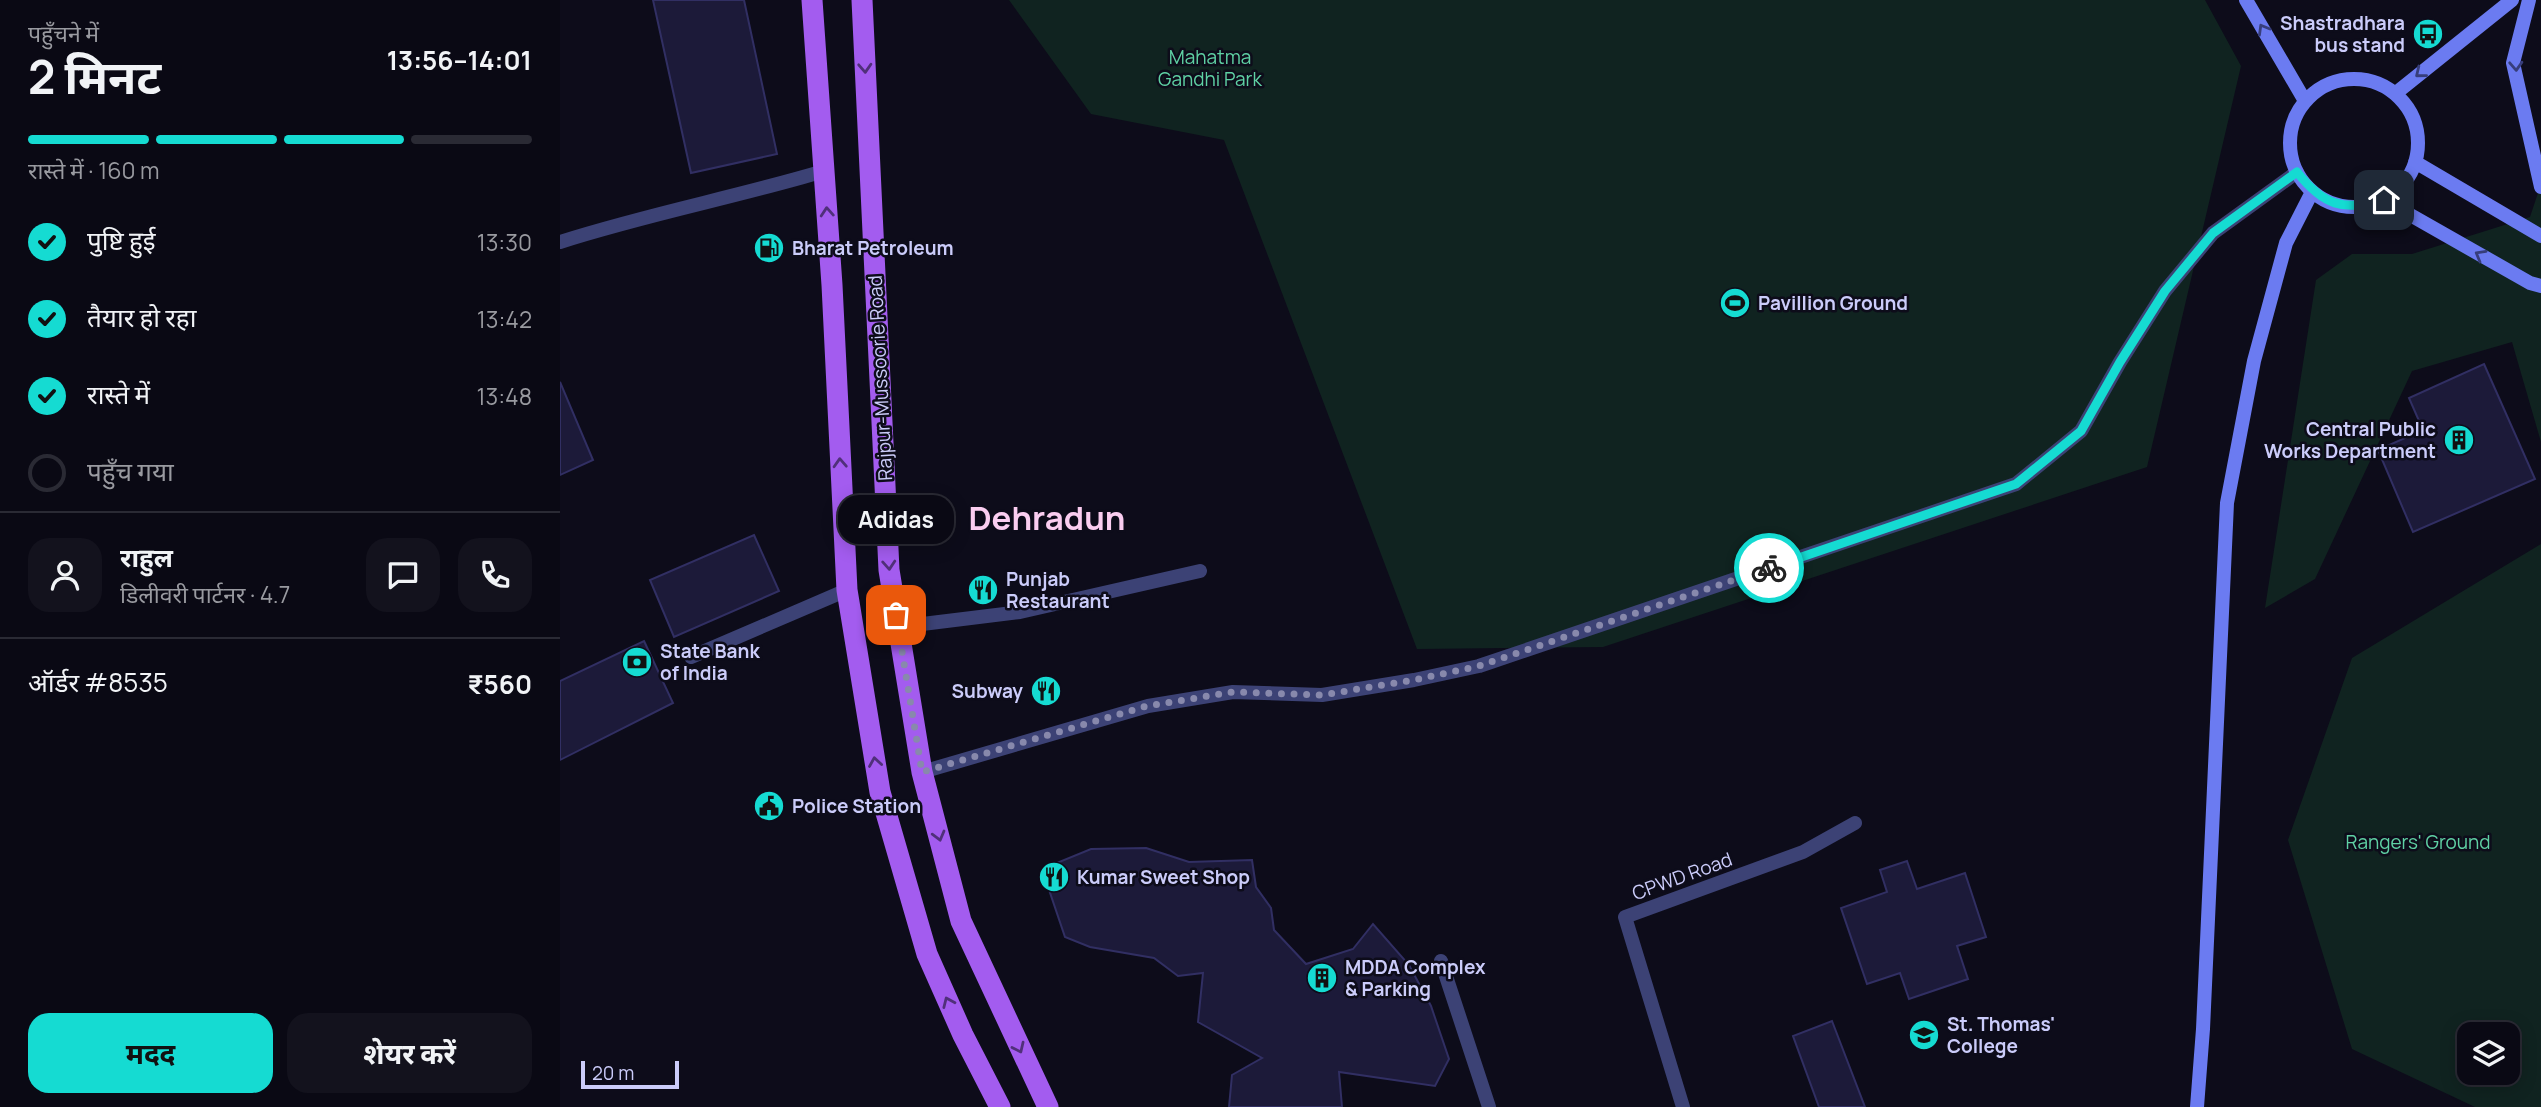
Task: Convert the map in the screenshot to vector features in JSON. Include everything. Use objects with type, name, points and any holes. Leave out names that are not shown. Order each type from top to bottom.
[{"type":"main road","points":[[812,0],[846,590],[880,792],[927,954],[963,1035],[1000,1107]]},
{"type":"main road","name":"Rajpur-Mussoorie Road","points":[[862,0],[889,570],[922,772],[961,922],[1048,1107]]},
{"type":"main road","points":[[2246,0],[2305,101]]},
{"type":"main road","points":[[2396,93],[2512,0]]},
{"type":"main road","points":[[2529,0],[2513,63],[2541,187]]},
{"type":"main road","points":[[2349,78],[2374,81],[2396,93],[2412,113],[2418,137],[2415,162],[2403,184],[2384,200],[2359,207],[2334,204],[2312,192],[2297,172],[2290,148],[2292,123],[2305,101],[2324,85],[2349,78]]},
{"type":"main road","points":[[2415,162],[2541,236]]},
{"type":"main road","points":[[2197,1107],[2203,1029],[2227,503],[2254,361],[2286,243],[2312,192]]},
{"type":"main road","points":[[2384,200],[2530,284],[2541,286]]},
{"type":"street","points":[[560,242],[613,225],[824,172]]},
{"type":"street","points":[[922,772],[1147,706],[1233,692],[1322,695],[1479,666],[2016,484],[2081,431],[2165,291],[2213,233],[2297,172]]},
{"type":"street","points":[[898,627],[1020,612],[1200,571]]},
{"type":"street","points":[[691,657],[846,590]]},
{"type":"street","name":"CPWD Road","points":[[1683,1107],[1625,917],[1803,852],[1855,822]]},
{"type":"street","points":[[1441,961],[1489,1107]]},
{"type":"green space","name":"Pavillion Ground","points":[[1009,0],[2205,0],[2241,66],[2147,467],[1603,647],[1417,649],[1224,140],[1091,114]]},
{"type":"green space","points":[[2541,184],[2541,442],[2512,342],[2412,371],[2315,579],[2265,608],[2316,280],[2352,254],[2412,254],[2530,217]]},
{"type":"green space","name":"Rangers' Ground","points":[[2541,544],[2541,1107],[2475,1107],[2352,1049],[2288,840],[2352,658]]},
{"type":"building","points":[[653,0],[744,0],[777,154],[691,173]]},
{"type":"building","name":"Central Public Works Department","points":[[2484,364],[2535,479],[2413,532],[2378,450],[2423,430],[2409,398]]},
{"type":"building","points":[[560,382],[593,460],[560,475]]},
{"type":"building","points":[[754,535],[779,591],[674,637],[650,580]]},
{"type":"building","points":[[644,641],[673,703],[560,760],[560,681]]},
{"type":"building","name":"MDDA Complex & Parking","points":[[1146,848],[1189,862],[1252,860],[1256,887],[1271,908],[1274,930],[1306,964],[1353,949],[1373,924],[1409,965],[1431,1006],[1449,1059],[1435,1086],[1339,1072],[1342,1107],[1229,1107],[1232,1075],[1262,1058],[1198,1022],[1203,973],[1178,976],[1154,958],[1090,947],[1065,937],[1042,869],[1091,849]]},
{"type":"building","points":[[1907,861],[1917,889],[1965,873],[1986,937],[1957,946],[1968,979],[1909,999],[1900,973],[1867,984],[1841,908],[1887,892],[1880,870]]},
{"type":"building","points":[[1832,1021],[1865,1107],[1819,1107],[1793,1036]]},
{"type":"way so far","points":[[896,615],[922,772],[1147,706],[1233,692],[1322,695],[1479,666],[1769,568]]},
{"type":"place","name":"Shastradhara bus stand","points":[[2428,34]]},
{"type":"place","name":"Bharat Petroleum","points":[[769,248]]},
{"type":"place","name":"Pavillion Ground","points":[[1735,303]]},
{"type":"place","name":"Central Public Works Department","points":[[2459,440]]},
{"type":"place","name":"Punjab Restaurant","points":[[983,590]]},
{"type":"place","name":"Adidas","points":[[896,615]]},
{"type":"place","name":"State Bank of India","points":[[637,662]]},
{"type":"place","name":"Subway","points":[[1046,691]]},
{"type":"place","name":"Police Station","points":[[769,806]]},
{"type":"place","name":"Kumar Sweet Shop","points":[[1054,877]]},
{"type":"place","name":"MDDA Complex & Parking","points":[[1322,978]]},
{"type":"place","name":"St. Thomas' College","points":[[1924,1035]]},
{"type":"district","name":"Dehradun","points":[[1047,517]]},
{"type":"route","points":[[1769,568],[2016,484],[2081,431],[2165,291],[2213,233],[2297,172],[2312,192],[2334,204],[2359,207],[2384,200]]},
{"type":"park label","name":"Mahatma Gandhi Park","points":[[1210,68]]}]
